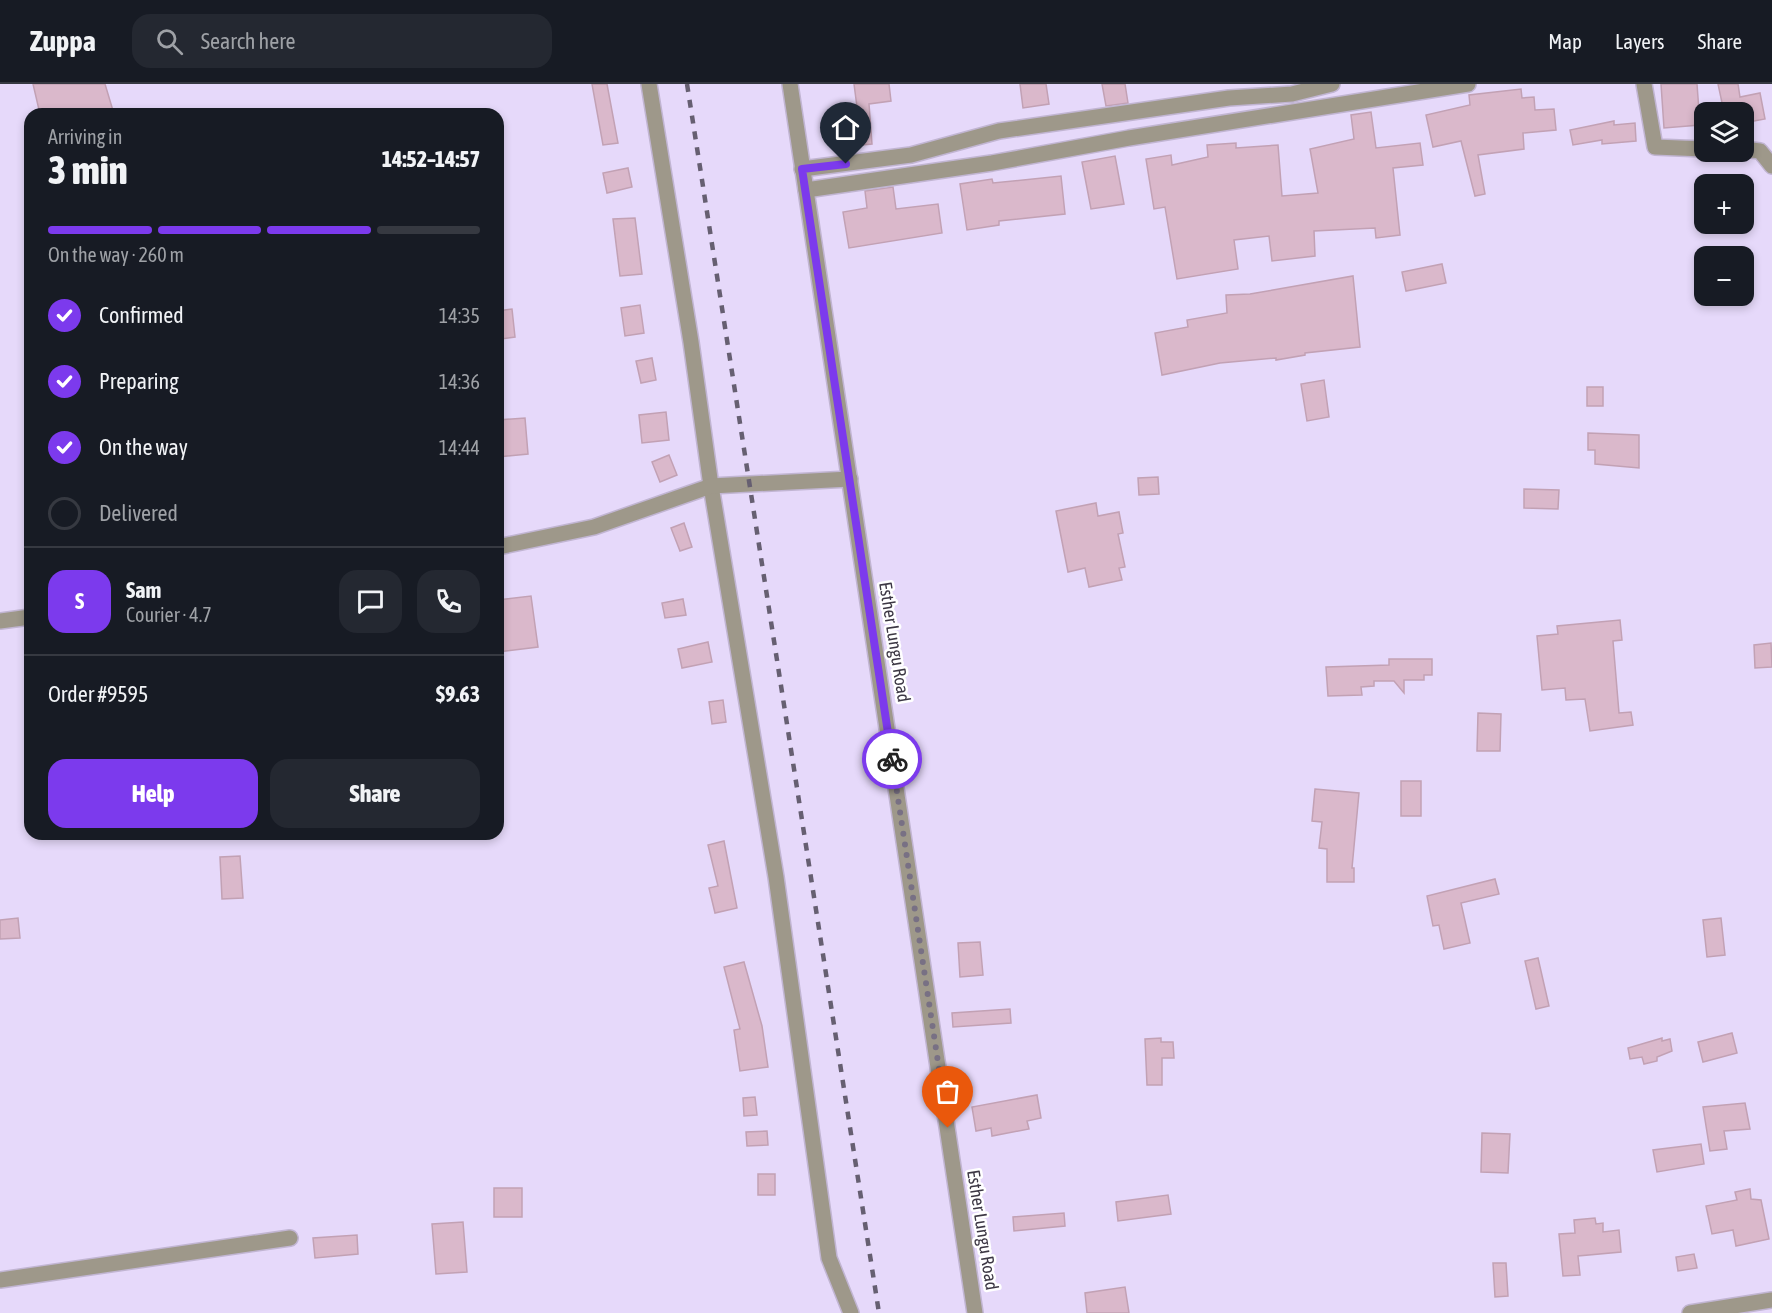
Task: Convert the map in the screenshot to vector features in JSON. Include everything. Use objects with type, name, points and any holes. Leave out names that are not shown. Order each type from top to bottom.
[{"type":"street","points":[[649,84],[691,342],[711,486],[776,877],[829,1258],[851,1313]]},
{"type":"street","name":"Esther Lungu Road","points":[[790,84],[975,1313]]},
{"type":"street","points":[[802,169],[911,155],[999,131],[1229,98],[1292,94],[1332,84]]},
{"type":"street","points":[[806,190],[992,163],[1129,138],[1468,84]]},
{"type":"street","points":[[1644,84],[1655,147],[1694,149]]},
{"type":"street","points":[[1754,150],[1760,151],[1772,166]]},
{"type":"street","points":[[504,546],[594,527],[711,486],[850,479]]},
{"type":"street","points":[[0,621],[24,618]]},
{"type":"street","points":[[0,1280],[290,1238]]},
{"type":"street","points":[[1690,1313],[1772,1300]]},
{"type":"building","points":[[33,84],[105,84],[112,108],[39,108]]},
{"type":"building","points":[[592,84],[607,84],[618,143],[603,145]]},
{"type":"building","points":[[854,84],[889,84],[891,101],[869,104],[872,144],[839,147],[836,108],[857,107]]},
{"type":"building","points":[[1020,84],[1046,84],[1049,104],[1023,108]]},
{"type":"building","points":[[1102,84],[1125,84],[1128,103],[1106,106]]},
{"type":"building","points":[[1661,84],[1697,84],[1698,102],[1694,102],[1694,126],[1664,128]]},
{"type":"building","points":[[1718,84],[1738,84],[1740,97],[1760,93],[1765,119],[1754,121],[1754,102],[1722,102]]},
{"type":"building","points":[[1521,89],[1522,98],[1534,97],[1535,110],[1554,109],[1556,130],[1523,133],[1524,149],[1478,155],[1485,194],[1475,196],[1461,141],[1433,147],[1426,115],[1470,105],[1469,95]]},
{"type":"building","points":[[1371,112],[1376,148],[1420,143],[1423,165],[1393,168],[1400,235],[1376,238],[1375,228],[1314,231],[1315,256],[1272,261],[1269,236],[1234,240],[1238,269],[1177,279],[1165,207],[1154,209],[1146,159],[1171,155],[1172,165],[1208,157],[1207,145],[1236,143],[1236,148],[1278,145],[1282,196],[1318,193],[1310,149],[1354,139],[1351,115]]},
{"type":"building","points":[[1614,121],[1614,125],[1635,123],[1636,141],[1602,144],[1602,140],[1573,145],[1570,130]]},
{"type":"building","points":[[1115,156],[1124,204],[1091,209],[1082,162]]},
{"type":"building","points":[[628,168],[632,187],[607,193],[603,173]]},
{"type":"building","points":[[1061,176],[1065,214],[999,221],[999,225],[967,230],[960,184],[992,179],[993,183]]},
{"type":"building","points":[[893,187],[896,209],[938,204],[942,233],[849,248],[843,212],[867,208],[865,191]]},
{"type":"building","points":[[635,218],[642,274],[620,276],[613,219]]},
{"type":"building","points":[[1442,264],[1446,283],[1406,291],[1402,272]]},
{"type":"building","points":[[1353,276],[1360,347],[1305,353],[1305,355],[1276,360],[1276,358],[1220,363],[1162,375],[1155,333],[1188,327],[1187,320],[1227,313],[1226,295],[1250,294]]},
{"type":"building","points":[[640,305],[644,333],[625,336],[621,308]]},
{"type":"building","points":[[512,309],[515,337],[504,339],[504,310]]},
{"type":"building","points":[[652,358],[656,380],[641,383],[636,361]]},
{"type":"building","points":[[1324,380],[1329,417],[1307,421],[1301,384]]},
{"type":"building","points":[[1587,387],[1603,387],[1603,406],[1587,406]]},
{"type":"building","points":[[666,412],[669,440],[642,443],[639,415]]},
{"type":"building","points":[[525,418],[528,454],[504,456],[504,420]]},
{"type":"building","points":[[1588,433],[1639,435],[1639,468],[1595,464],[1595,450],[1588,450]]},
{"type":"building","points":[[669,455],[677,475],[660,482],[652,462]]},
{"type":"building","points":[[1158,477],[1159,494],[1139,495],[1138,478]]},
{"type":"building","points":[[1524,489],[1559,490],[1558,509],[1524,508]]},
{"type":"building","points":[[1096,503],[1098,516],[1119,512],[1123,533],[1118,534],[1125,567],[1119,568],[1122,580],[1089,587],[1085,568],[1068,572],[1056,511]]},
{"type":"building","points":[[684,523],[692,547],[680,551],[671,528]]},
{"type":"building","points":[[531,596],[538,647],[504,651],[504,599]]},
{"type":"building","points":[[683,599],[686,615],[665,618],[662,603]]},
{"type":"building","points":[[1620,620],[1622,640],[1613,641],[1619,713],[1631,712],[1633,725],[1590,731],[1585,699],[1566,700],[1565,688],[1542,690],[1537,636],[1558,634],[1557,626]]},
{"type":"building","points":[[708,642],[712,662],[682,668],[678,649]]},
{"type":"building","points":[[1771,643],[1772,667],[1755,668],[1754,645]]},
{"type":"building","points":[[1389,659],[1432,659],[1432,675],[1424,675],[1424,680],[1404,680],[1404,693],[1394,681],[1374,681],[1374,686],[1361,687],[1362,695],[1328,696],[1326,667],[1389,665]]},
{"type":"building","points":[[723,700],[726,722],[712,724],[709,702]]},
{"type":"building","points":[[1478,713],[1501,714],[1500,751],[1477,751]]},
{"type":"building","points":[[1401,781],[1421,781],[1421,816],[1401,816]]},
{"type":"building","points":[[1315,789],[1359,793],[1352,868],[1354,868],[1354,882],[1327,882],[1327,849],[1319,848],[1322,822],[1312,821]]},
{"type":"building","points":[[724,841],[737,908],[715,913],[709,888],[718,886],[708,845]]},
{"type":"building","points":[[240,856],[243,898],[222,899],[220,857]]},
{"type":"building","points":[[1495,879],[1499,894],[1461,903],[1470,943],[1444,949],[1439,925],[1433,926],[1427,896]]},
{"type":"building","points":[[18,918],[20,938],[0,939],[0,920]]},
{"type":"building","points":[[1721,918],[1725,955],[1707,957],[1703,920]]},
{"type":"building","points":[[980,942],[983,975],[960,977],[958,943]]},
{"type":"building","points":[[1538,958],[1549,1006],[1536,1009],[1525,961]]},
{"type":"building","points":[[744,962],[762,1026],[768,1067],[740,1071],[734,1030],[740,1029],[724,967]]},
{"type":"building","points":[[1010,1009],[1011,1023],[953,1027],[952,1013]]},
{"type":"building","points":[[1732,1033],[1737,1053],[1703,1062],[1698,1042]]},
{"type":"building","points":[[1161,1038],[1161,1042],[1173,1042],[1174,1058],[1162,1058],[1162,1085],[1147,1085],[1145,1039]]},
{"type":"building","points":[[1662,1038],[1662,1041],[1670,1039],[1672,1051],[1657,1057],[1657,1061],[1644,1064],[1642,1057],[1630,1059],[1628,1048]]},
{"type":"building","points":[[1037,1095],[1041,1118],[1027,1121],[1029,1129],[992,1136],[991,1128],[976,1131],[972,1107]]},
{"type":"building","points":[[755,1097],[757,1115],[744,1116],[743,1098]]},
{"type":"building","points":[[1745,1103],[1750,1129],[1724,1131],[1727,1149],[1710,1151],[1703,1107]]},
{"type":"building","points":[[767,1131],[768,1145],[747,1146],[746,1132]]},
{"type":"building","points":[[1482,1133],[1510,1134],[1508,1173],[1481,1172]]},
{"type":"building","points":[[1701,1144],[1704,1164],[1657,1172],[1653,1150]]},
{"type":"building","points":[[758,1174],[775,1174],[775,1195],[758,1195]]},
{"type":"building","points":[[494,1188],[522,1188],[522,1217],[494,1217]]},
{"type":"building","points":[[1750,1189],[1751,1199],[1761,1200],[1769,1239],[1736,1246],[1733,1230],[1712,1234],[1706,1206],[1737,1200],[1735,1192]]},
{"type":"building","points":[[1168,1195],[1171,1214],[1118,1221],[1116,1202]]},
{"type":"building","points":[[1064,1213],[1065,1226],[1014,1231],[1013,1217]]},
{"type":"building","points":[[1595,1218],[1596,1224],[1603,1223],[1603,1232],[1619,1230],[1621,1252],[1578,1256],[1580,1275],[1563,1276],[1559,1234],[1575,1233],[1574,1220]]},
{"type":"building","points":[[463,1222],[467,1272],[436,1274],[432,1224]]},
{"type":"building","points":[[357,1235],[358,1254],[315,1258],[313,1238]]},
{"type":"building","points":[[1694,1254],[1697,1268],[1678,1271],[1676,1257]]},
{"type":"building","points":[[1493,1263],[1506,1263],[1508,1296],[1495,1297]]},
{"type":"building","points":[[1125,1287],[1129,1313],[1087,1313],[1085,1293]]},
{"type":"railway","points":[[687,84],[879,1313]]},
{"type":"way so far","points":[[892,759],[948,1128]]},
{"type":"route","points":[[846,164],[802,169],[892,759]]}]
